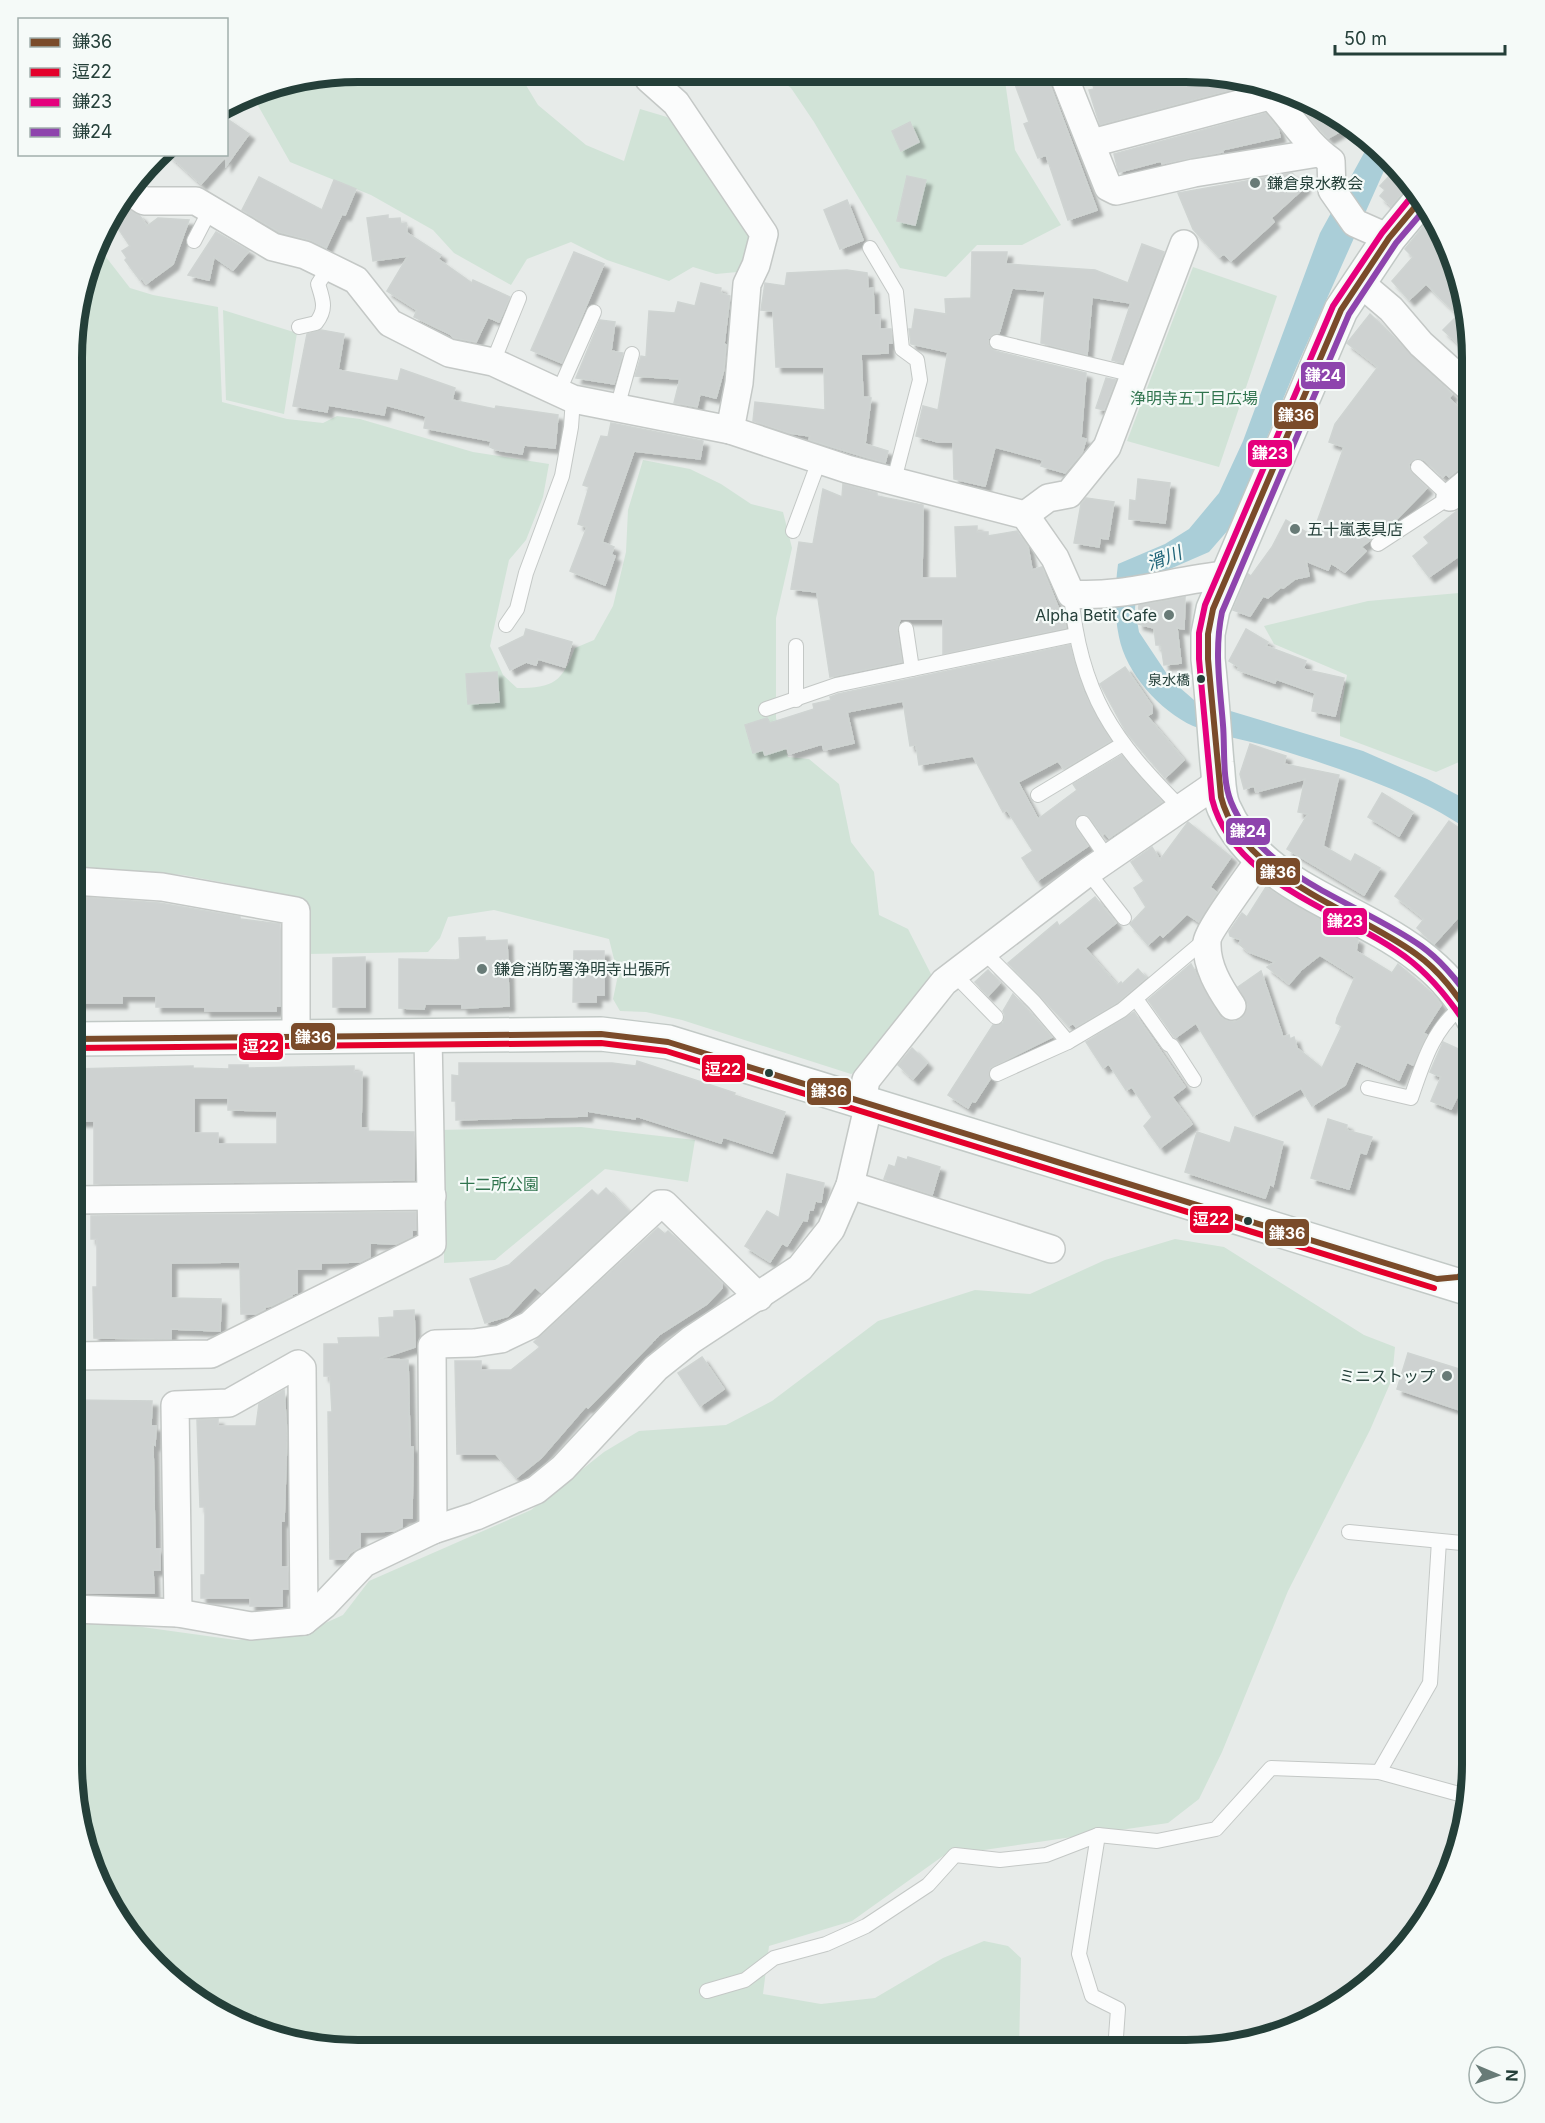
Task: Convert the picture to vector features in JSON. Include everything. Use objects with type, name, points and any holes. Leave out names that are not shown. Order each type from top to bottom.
[{"type":"street","points":[[653,82],[676,103],[764,234],[756,265],[747,284],[739,383],[730,430]]},
{"type":"street","points":[[1066,82],[1108,187],[1116,191],[1194,173],[1318,153]]},
{"type":"street","points":[[1092,143],[1259,92]]},
{"type":"street","points":[[1275,97],[1318,153],[1331,161],[1332,190],[1355,223],[1389,238]]},
{"type":"street","points":[[136,196],[144,201],[196,201],[273,247],[305,255],[356,280],[390,323],[449,353],[493,362],[565,396],[730,430],[819,460],[1025,515],[1055,558],[1071,594],[1111,594],[1187,579],[1226,575]]},
{"type":"street","points":[[1416,205],[1358,281],[1332,328],[1226,575],[1213,609],[1208,634],[1222,806],[1236,832],[1260,859],[1283,876],[1410,948],[1439,971],[1462,999]]},
{"type":"street","points":[[1025,515],[1048,498],[1068,494],[1092,468],[1107,447],[1184,244]]},
{"type":"street","points":[[1358,281],[1391,309],[1421,344],[1462,381]]},
{"type":"street","points":[[1450,497],[1462,487]]},
{"type":"street","points":[[82,1609],[178,1613],[251,1626],[304,1621],[324,1605],[364,1563],[433,1530],[476,1516],[536,1490],[563,1468],[656,1368],[691,1340],[800,1268],[831,1228],[850,1185],[865,1102],[866,1080],[944,982],[1098,865],[1219,782]]},
{"type":"street","points":[[1232,1006],[1218,986],[1209,960],[1206,939],[1260,859]]},
{"type":"street","points":[[82,882],[162,887],[296,911],[296,1036]]},
{"type":"street","points":[[82,1039],[601,1034],[636,1036],[689,1048],[1462,1287]]},
{"type":"street","points":[[82,1356],[212,1354],[432,1244],[428,1036]]},
{"type":"street","points":[[850,1185],[1051,1250]]},
{"type":"street","points":[[82,1200],[432,1196]]},
{"type":"street","points":[[433,1530],[432,1346],[501,1339],[530,1325],[660,1204],[664,1204],[759,1297]]},
{"type":"street","points":[[1437,1279],[1462,1275]]},
{"type":"street","points":[[178,1613],[175,1405],[229,1403],[298,1364],[302,1368],[304,1621]]},
{"type":"lane","points":[[194,241],[210,210]]},
{"type":"lane","points":[[870,248],[896,292],[902,349],[917,360],[920,380],[894,480]]},
{"type":"lane","points":[[299,327],[316,323],[322,315],[325,306],[318,284],[329,267]]},
{"type":"lane","points":[[493,362],[519,298]]},
{"type":"lane","points":[[506,625],[517,609],[526,573],[562,476],[565,396],[594,312]]},
{"type":"lane","points":[[997,342],[1134,375]]},
{"type":"lane","points":[[617,408],[632,354]]},
{"type":"lane","points":[[793,531],[819,460]]},
{"type":"lane","points":[[1378,544],[1450,497],[1418,467]]},
{"type":"lane","points":[[1071,594],[1075,635],[1097,704],[1143,770],[1182,809]]},
{"type":"lane","points":[[906,628],[912,669]]},
{"type":"lane","points":[[766,709],[836,685],[1075,635]]},
{"type":"lane","points":[[796,646],[796,700]]},
{"type":"lane","points":[[1038,795],[1123,744]]},
{"type":"lane","points":[[1083,823],[1098,865],[1124,918]]},
{"type":"lane","points":[[998,1074],[1090,1030],[1136,999],[1206,939]]},
{"type":"lane","points":[[982,951],[1034,1002],[1068,1042]]},
{"type":"lane","points":[[954,974],[996,1017]]},
{"type":"lane","points":[[1136,999],[1168,1044],[1172,1046],[1194,1080]]},
{"type":"lane","points":[[1368,1088],[1411,1098],[1427,1050],[1456,1011],[1462,1010]]},
{"type":"lane","points":[[1349,1532],[1462,1543]]},
{"type":"lane","points":[[1379,1772],[1430,1683],[1439,1541]]},
{"type":"lane","points":[[707,1991],[745,1980],[774,1958],[826,1944],[866,1926],[928,1885],[955,1856],[1000,1860],[1046,1855],[1098,1835],[1156,1841],[1216,1829],[1271,1768],[1379,1772],[1461,1794]]},
{"type":"lane","points":[[1098,1835],[1079,1954],[1092,1996],[1118,2009],[1116,2040]]},
{"type":"green space","points":[[524,82],[538,105],[586,145],[624,161],[640,109],[667,117],[686,137],[743,214],[753,250],[748,271],[716,274],[693,267],[669,281],[607,260],[571,242],[527,259],[511,285],[454,253],[433,230],[371,195],[290,162],[256,103],[287,92],[340,83]]},
{"type":"green space","points":[[783,82],[1005,82],[1015,150],[1061,225],[1022,245],[977,245],[946,277],[900,268],[814,122],[791,88]]},
{"type":"green space","points":[[104,254],[130,288],[153,295],[218,307],[222,402],[287,419],[323,423],[337,416],[360,419],[473,452],[549,464],[543,497],[526,540],[509,560],[490,646],[503,675],[517,688],[540,687],[561,676],[575,648],[594,640],[613,606],[626,552],[628,510],[643,460],[690,469],[721,484],[751,504],[783,512],[792,548],[776,618],[776,718],[788,757],[809,759],[839,784],[851,842],[874,872],[879,915],[908,929],[933,978],[863,1069],[851,1074],[682,1020],[646,1012],[620,1011],[613,999],[618,975],[609,939],[494,910],[448,917],[440,938],[428,952],[306,954],[308,905],[236,885],[183,875],[82,868],[82,358],[88,305]]},
{"type":"green space","name":"浄明寺五丁目広場","points":[[1193,267],[1277,296],[1219,467],[1127,441]]},
{"type":"green space","points":[[223,310],[297,333],[284,414],[226,400]]},
{"type":"green space","points":[[1462,591],[1462,761],[1436,772],[1340,736],[1340,716],[1347,675],[1274,644],[1264,626],[1368,601]]},
{"type":"green space","name":"十二所公園","points":[[581,1127],[695,1140],[688,1182],[605,1169],[495,1260],[444,1263],[444,1195],[438,1130]]},
{"type":"green space","points":[[1175,1239],[1224,1247],[1364,1335],[1395,1347],[1392,1379],[1370,1430],[1288,1591],[1222,1752],[1199,1799],[1168,1823],[943,1856],[852,1921],[769,1946],[763,1994],[821,2004],[875,1998],[943,1958],[984,1941],[1008,1946],[1021,1958],[1019,2040],[340,2040],[322,2038],[270,2026],[220,2004],[163,1960],[129,1918],[111,1887],[97,1853],[85,1801],[82,1764],[82,1623],[106,1622],[236,1640],[299,1635],[343,1615],[369,1581],[531,1510],[604,1452],[639,1431],[726,1425],[772,1401],[878,1321],[975,1290],[1030,1294],[1105,1260]]},
{"type":"water","name":"滑川","points":[[1366,149],[1386,167],[1296,368],[1229,529],[1209,552],[1156,575],[1137,580],[1135,609],[1139,632],[1171,680],[1194,700],[1363,751],[1427,779],[1462,797],[1462,826],[1406,795],[1379,784],[1300,756],[1193,726],[1168,711],[1146,689],[1129,664],[1119,637],[1116,619],[1118,564],[1165,544],[1189,529],[1219,493],[1243,441],[1320,233]]},
{"type":"building","points":[[1014,82],[1049,82],[1097,210],[1068,220],[1046,155],[1038,158],[1024,124],[1029,122]]},
{"type":"building","points":[[1092,82],[1186,82],[1239,88],[1100,125],[1089,90],[1094,89]]},
{"type":"building","points":[[1305,109],[1342,131],[1328,138]]},
{"type":"building","points":[[1266,113],[1278,129],[1280,137],[1222,150],[1223,152],[1162,164],[1161,161],[1119,172],[1118,170],[1114,154]]},
{"type":"building","points":[[228,119],[249,134],[226,166],[226,156],[228,156]]},
{"type":"building","points":[[910,122],[919,142],[901,151],[892,131]]},
{"type":"building","points":[[171,156],[226,156],[201,184]]},
{"type":"building","points":[[1292,173],[1305,187],[1271,218],[1274,222],[1231,261],[1224,254],[1219,257],[1193,229],[1178,193]]},
{"type":"building","points":[[1391,174],[1405,190],[1391,206],[1380,196],[1385,190],[1380,186]]},
{"type":"building","points":[[907,176],[926,180],[915,225],[897,221]]},
{"type":"building","points":[[259,177],[322,210],[334,180],[356,189],[345,215],[342,214],[326,248],[309,240],[279,232],[242,210]]},
{"type":"building","points":[[847,200],[863,240],[840,249],[824,210]]},
{"type":"building","points":[[127,208],[140,216],[147,226],[158,218],[189,220],[173,264],[146,284],[142,278],[140,280],[125,260],[127,258],[122,251],[130,246],[116,225]]},
{"type":"building","points":[[388,215],[388,219],[400,218],[401,224],[406,223],[407,233],[441,255],[438,259],[472,283],[473,280],[510,297],[499,322],[488,317],[476,342],[454,338],[414,317],[417,310],[387,291],[408,256],[373,261],[367,218]]},
{"type":"building","points":[[1427,222],[1453,287],[1460,322],[1462,347],[1443,330],[1458,315],[1426,284],[1409,300],[1392,281],[1413,257],[1405,249]]},
{"type":"building","points":[[216,232],[249,251],[233,270],[214,257],[209,280],[188,275]]},
{"type":"building","points":[[1142,244],[1164,252],[1122,363],[1112,360],[1131,303],[1092,297],[1087,355],[1041,343],[1045,291],[1012,288],[999,333],[988,339],[989,345],[995,351],[1086,373],[1081,438],[1086,439],[1082,453],[1065,473],[1041,466],[1043,460],[995,447],[985,486],[954,479],[953,442],[938,442],[916,436],[923,406],[938,410],[948,352],[911,344],[909,329],[912,329],[915,309],[946,314],[945,299],[971,298],[972,252],[1007,252],[1006,264],[1095,270],[1128,283]]},
{"type":"building","points":[[574,252],[604,264],[562,363],[531,350]]},
{"type":"building","points":[[847,270],[867,273],[868,289],[873,288],[874,315],[880,315],[880,329],[891,329],[892,343],[888,343],[888,353],[861,354],[863,397],[871,398],[865,444],[888,451],[885,463],[809,440],[810,436],[789,433],[753,421],[755,402],[825,410],[824,367],[776,367],[773,311],[761,310],[765,283],[785,286],[787,273]]},
{"type":"building","points":[[701,283],[721,288],[720,293],[730,296],[724,344],[726,345],[724,369],[716,398],[700,394],[697,407],[674,403],[680,379],[635,376],[641,356],[646,357],[649,311],[675,313],[678,302],[695,306]]},
{"type":"building","points":[[1370,314],[1452,394],[1449,398],[1462,411],[1462,467],[1449,477],[1446,474],[1443,477],[1424,460],[1415,459],[1409,464],[1410,470],[1427,488],[1391,525],[1361,547],[1366,551],[1345,572],[1331,563],[1328,570],[1306,561],[1309,576],[1295,579],[1268,598],[1263,596],[1250,616],[1233,610],[1248,574],[1251,576],[1272,547],[1286,520],[1311,535],[1317,522],[1344,447],[1329,442],[1335,424],[1378,367],[1347,343]]},
{"type":"building","points":[[600,320],[615,322],[611,351],[623,353],[614,384],[576,378]]},
{"type":"building","points":[[321,330],[344,334],[338,370],[398,381],[401,369],[455,388],[452,400],[495,409],[496,406],[558,415],[555,448],[524,445],[522,454],[497,450],[490,447],[491,441],[424,428],[426,416],[386,405],[384,415],[328,405],[327,412],[293,406],[307,334]]},
{"type":"building","points":[[1106,378],[1116,380],[1104,410],[1096,408]]},
{"type":"building","points":[[611,423],[703,441],[700,459],[634,451],[602,542],[614,547],[611,555],[615,556],[605,585],[570,571],[587,527],[578,524],[589,487],[583,485],[601,436],[608,437]]},
{"type":"building","points":[[1138,479],[1170,483],[1165,523],[1129,519],[1130,500],[1136,501]]},
{"type":"building","points":[[843,484],[877,493],[877,496],[923,505],[922,578],[957,578],[955,527],[977,526],[977,532],[988,532],[988,536],[1017,531],[1028,547],[1032,570],[1042,567],[1060,612],[1063,612],[1066,628],[943,654],[943,619],[900,619],[897,630],[902,662],[830,677],[817,592],[791,589],[799,542],[813,544],[823,489],[842,497]]},
{"type":"building","points":[[1086,498],[1114,502],[1108,539],[1100,538],[1099,547],[1074,543],[1081,504]]},
{"type":"building","points":[[1462,507],[1462,554],[1429,577],[1413,556],[1429,543],[1424,537]]},
{"type":"building","points":[[1185,597],[1184,629],[1177,628],[1181,663],[1164,665],[1161,645],[1156,645],[1154,628],[1138,624],[1139,605]]},
{"type":"building","points":[[526,629],[572,642],[565,667],[538,659],[536,665],[526,662],[510,670],[499,648],[524,636]]},
{"type":"building","points":[[1246,629],[1268,642],[1266,646],[1306,661],[1303,669],[1344,678],[1335,716],[1312,711],[1315,693],[1276,679],[1275,683],[1238,670],[1239,667],[1229,661]]},
{"type":"building","points":[[1070,645],[1084,692],[1111,741],[1064,769],[1058,761],[1018,782],[1038,819],[1077,790],[1073,784],[1122,755],[1162,802],[1109,838],[1105,833],[1102,835],[1087,815],[1078,815],[1074,824],[1088,846],[1037,881],[1022,858],[1033,851],[1007,810],[1003,812],[973,756],[919,765],[916,745],[910,746],[903,701],[847,712],[854,743],[824,750],[822,744],[789,754],[787,748],[765,755],[763,750],[753,753],[745,725],[767,718],[770,723],[814,709],[813,704],[831,700],[830,697],[838,694]]},
{"type":"building","points":[[1125,667],[1152,706],[1152,713],[1147,716],[1184,760],[1165,778],[1126,732],[1100,684]]},
{"type":"building","points":[[497,672],[499,702],[468,704],[466,674]]},
{"type":"building","points":[[1250,744],[1286,756],[1284,764],[1339,775],[1323,846],[1351,862],[1355,854],[1380,868],[1364,895],[1287,849],[1308,814],[1298,812],[1305,779],[1256,792],[1254,786],[1244,789],[1240,774]]},
{"type":"building","points":[[1382,793],[1413,812],[1399,836],[1368,817]]},
{"type":"building","points":[[1449,821],[1462,830],[1462,913],[1434,944],[1417,928],[1424,919],[1395,896]]},
{"type":"building","points":[[1188,822],[1231,857],[1210,887],[1217,893],[1199,922],[1187,914],[1163,937],[1160,934],[1148,945],[1130,924],[1146,907],[1134,888],[1144,881],[1131,862],[1152,847],[1160,860]]},
{"type":"building","points":[[1266,887],[1358,940],[1356,951],[1392,973],[1398,964],[1434,995],[1441,1005],[1423,1033],[1427,1035],[1413,1065],[1407,1062],[1399,1080],[1356,1061],[1345,1085],[1312,1106],[1301,1088],[1253,1116],[1196,1023],[1175,1038],[1148,1000],[1191,964],[1219,1015],[1234,1022],[1241,1019],[1248,1006],[1238,987],[1261,971],[1283,1037],[1289,1035],[1290,1039],[1294,1037],[1297,1048],[1322,1068],[1342,1026],[1336,1023],[1337,1018],[1355,977],[1320,955],[1301,970],[1289,984],[1267,967],[1275,962],[1249,952],[1239,944],[1241,940],[1230,936],[1229,932],[1242,913],[1247,917]]},
{"type":"building","points":[[82,897],[160,903],[240,917],[240,919],[280,924],[280,1006],[276,1006],[276,1011],[205,1011],[205,1007],[156,1007],[156,996],[122,996],[122,1003],[82,1003]]},
{"type":"building","points":[[1095,897],[1116,923],[1085,948],[1117,985],[1121,982],[1122,984],[1138,969],[1146,978],[1117,1003],[1076,1027],[1073,1023],[1069,1026],[1008,963],[1057,922],[1059,926]]},
{"type":"building","points":[[485,937],[485,941],[507,940],[509,1006],[462,1008],[462,1004],[425,1004],[424,1009],[399,1008],[399,959],[460,959],[459,938]]},
{"type":"building","points":[[574,951],[604,951],[604,995],[596,995],[596,1002],[573,1002]]},
{"type":"building","points":[[365,957],[365,1007],[333,1007],[333,958]]},
{"type":"building","points":[[988,970],[1000,983],[988,996],[975,982]]},
{"type":"building","points":[[1013,994],[1052,1037],[990,1068],[990,1079],[975,1102],[972,1101],[968,1108],[948,1095],[993,1025],[1003,1023],[1005,1015],[1003,1011]]},
{"type":"building","points":[[1134,1012],[1185,1087],[1172,1097],[1192,1124],[1160,1148],[1144,1126],[1152,1117],[1132,1087],[1126,1090],[1109,1064],[1103,1068],[1086,1042]]},
{"type":"building","points":[[1443,1042],[1462,1051],[1462,1087],[1451,1109],[1431,1101],[1441,1077],[1430,1072]]},
{"type":"building","points":[[912,1048],[927,1063],[913,1079],[898,1065]]},
{"type":"building","points":[[637,1061],[785,1112],[772,1153],[723,1137],[721,1143],[636,1116],[635,1119],[587,1111],[587,1116],[456,1120],[456,1101],[452,1101],[452,1075],[459,1076],[459,1063],[612,1063],[636,1066]]},
{"type":"building","points":[[229,1065],[248,1065],[248,1068],[354,1066],[354,1072],[362,1072],[361,1128],[368,1128],[368,1131],[414,1132],[414,1180],[94,1184],[94,1121],[82,1121],[82,1069],[193,1066],[193,1068],[229,1069]],"holes":[[[194,1098],[228,1098],[228,1110],[277,1111],[277,1144],[218,1144],[218,1133],[194,1133]]]},
{"type":"building","points":[[1328,1119],[1347,1125],[1346,1130],[1372,1137],[1366,1154],[1360,1152],[1349,1189],[1311,1178]]},
{"type":"building","points":[[1235,1127],[1283,1142],[1273,1186],[1270,1184],[1265,1198],[1185,1172],[1197,1132],[1230,1143]]},
{"type":"building","points":[[898,1157],[907,1160],[908,1157],[940,1167],[932,1195],[884,1179],[889,1165],[895,1167]]},
{"type":"building","points":[[787,1174],[824,1183],[821,1202],[815,1201],[813,1210],[809,1210],[807,1221],[803,1220],[787,1246],[782,1243],[770,1262],[745,1246],[767,1211],[779,1218]]},
{"type":"building","points":[[606,1188],[629,1212],[542,1293],[535,1287],[508,1316],[485,1323],[470,1279],[509,1265],[592,1190],[598,1196]]},
{"type":"building","points":[[416,1212],[416,1230],[412,1230],[412,1237],[396,1244],[370,1243],[370,1257],[360,1262],[321,1263],[321,1269],[297,1269],[297,1293],[265,1307],[256,1314],[241,1314],[240,1262],[171,1263],[171,1298],[221,1299],[220,1331],[171,1329],[171,1339],[94,1338],[93,1287],[97,1287],[97,1239],[91,1239],[91,1216]]},
{"type":"building","points":[[658,1228],[665,1234],[668,1231],[680,1242],[722,1283],[722,1288],[707,1304],[660,1334],[588,1408],[586,1406],[541,1458],[516,1478],[496,1454],[457,1454],[455,1361],[481,1361],[481,1370],[511,1370],[540,1347],[534,1342],[537,1339]]},
{"type":"building","points":[[414,1310],[415,1347],[379,1359],[408,1360],[410,1447],[413,1447],[412,1518],[402,1518],[402,1527],[394,1531],[360,1532],[360,1547],[350,1553],[346,1559],[330,1559],[328,1412],[332,1412],[330,1376],[324,1376],[324,1344],[339,1344],[338,1338],[380,1337],[379,1318],[394,1317],[394,1311]]},
{"type":"building","points":[[1408,1353],[1462,1370],[1460,1410],[1397,1389]]},
{"type":"building","points":[[702,1357],[724,1389],[700,1406],[678,1373]]},
{"type":"building","points":[[284,1390],[287,1435],[284,1521],[281,1521],[281,1567],[288,1567],[288,1589],[282,1589],[282,1606],[250,1606],[250,1598],[201,1598],[201,1575],[205,1575],[205,1507],[200,1507],[197,1420],[218,1419],[218,1426],[256,1426],[259,1404]]},
{"type":"building","points":[[82,1400],[152,1401],[151,1426],[156,1426],[155,1445],[153,1444],[155,1549],[160,1549],[160,1570],[153,1570],[154,1593],[82,1593]]},
{"type":"transit line","name":"鎌23","points":[[1411,198],[1382,233],[1333,306],[1205,605],[1199,633],[1199,659],[1212,799],[1224,829],[1244,855],[1269,876],[1297,895],[1387,944],[1412,962],[1441,991],[1462,1018]]},
{"type":"transit line","name":"鎌36","points":[[1416,205],[1389,238],[1341,310],[1213,609],[1208,634],[1208,659],[1221,797],[1233,825],[1251,849],[1276,870],[1304,889],[1391,938],[1425,961],[1462,1004]]},
{"type":"transit line","name":"鎌24","points":[[1421,213],[1396,243],[1349,314],[1222,612],[1218,640],[1218,668],[1226,784],[1231,802],[1246,828],[1265,850],[1288,869],[1421,946],[1436,958],[1462,987]]},
{"type":"transit line","name":"鎌36","points":[[82,1039],[601,1034],[668,1042],[1437,1279],[1462,1275]]},
{"type":"transit line","name":"逗22","points":[[82,1048],[601,1043],[666,1051],[1434,1288]]},
{"type":"place","name":"鎌倉泉水教会","points":[[1255,183]]},
{"type":"place","name":"五十嵐表具店","points":[[1295,529]]},
{"type":"place","name":"Alpha Betit Cafe","points":[[1169,615]]},
{"type":"place","name":"泉水橋","points":[[1201,679]]},
{"type":"place","name":"鎌倉消防署浄明寺出張所","points":[[482,969]]},
{"type":"place","name":"ミニストップ","points":[[1447,1376]]}]
